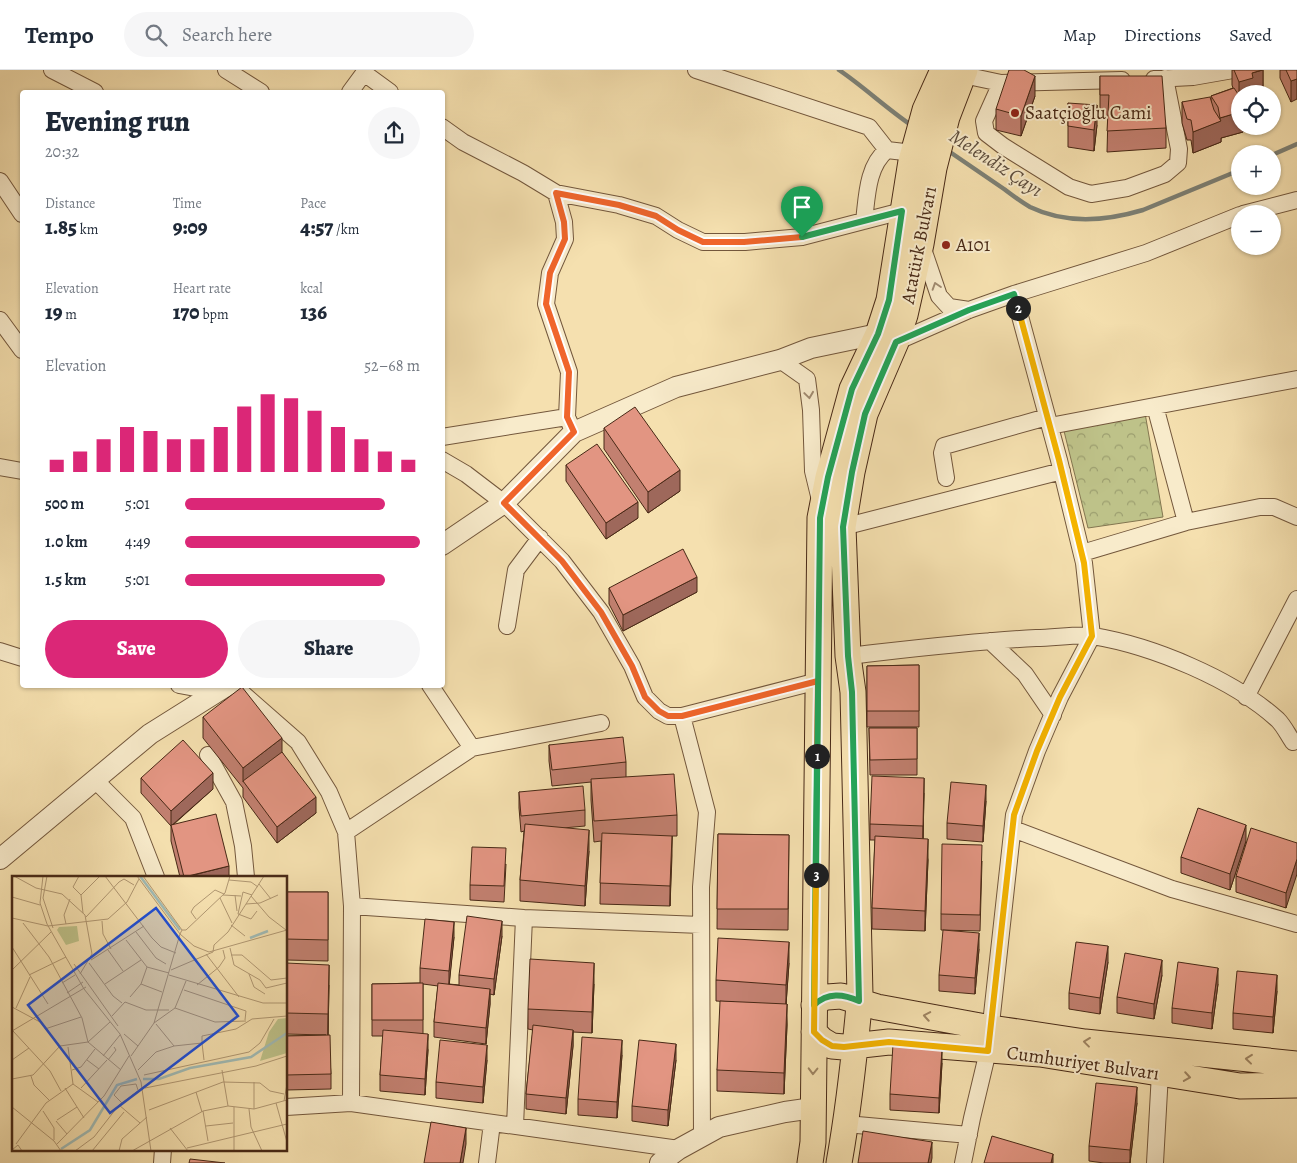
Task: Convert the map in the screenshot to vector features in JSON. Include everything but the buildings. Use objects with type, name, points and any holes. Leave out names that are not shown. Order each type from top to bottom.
[{"type":"main road","name":"Atatürk Bulvarı","points":[[839,1163],[846,1124],[859,1001],[852,692],[848,656],[843,527],[852,472],[865,414],[887,338],[889,300],[902,211],[936,113],[957,72]]},
{"type":"main road","name":"Atatürk Bulvarı","points":[[810,1163],[813,1142],[818,681],[822,509],[828,477],[852,389],[905,315],[921,244],[919,161]]},
{"type":"main road","name":"Cumhuriyet Bulvarı","points":[[814,1005],[820,1000],[833,995],[852,998],[1040,1054],[1240,1086],[1297,1085]]},
{"type":"main road","name":"Cumhuriyet Bulvarı","points":[[814,1032],[832,1046],[855,1047],[889,1042],[990,1040],[1085,1042],[1297,1064]]},
{"type":"street","points":[[52,70],[91,90]]},
{"type":"street","points":[[226,70],[258,90]]},
{"type":"street","points":[[696,70],[869,127],[887,150],[919,161]]},
{"type":"street","points":[[957,72],[1001,83],[1165,78],[1234,70]]},
{"type":"street","points":[[351,90],[365,71],[388,90]]},
{"type":"street","points":[[1001,83],[984,121],[986,132],[1003,146],[1069,187],[1091,194],[1127,188],[1165,174],[1178,163],[1179,149],[1165,78]]},
{"type":"street","points":[[445,130],[463,142],[523,172],[556,193],[619,205],[656,216],[678,230],[703,242],[744,242],[802,237],[902,211]]},
{"type":"street","points":[[864,221],[868,186],[879,156],[887,150]]},
{"type":"street","points":[[0,181],[20,211]]},
{"type":"street","points":[[445,543],[504,503],[570,425],[569,372],[546,304],[550,273],[565,239],[564,222],[556,193]]},
{"type":"street","points":[[1278,205],[1297,200]]},
{"type":"street","points":[[445,437],[570,425],[676,387],[780,360],[811,348],[887,338],[1014,294],[1146,253],[1231,219]]},
{"type":"street","points":[[921,244],[939,296],[949,307],[969,310]]},
{"type":"street","points":[[963,1163],[990,1040],[1014,815],[1052,715],[1092,636],[1082,553],[1014,294]]},
{"type":"street","points":[[0,320],[20,347]]},
{"type":"street","points":[[780,360],[807,379],[812,410],[813,471],[822,509]]},
{"type":"street","points":[[946,478],[942,453],[944,446],[1048,421],[1155,406],[1297,379]]},
{"type":"street","points":[[1155,406],[1186,522]]},
{"type":"street","points":[[445,462],[466,474],[504,503],[562,561],[601,612],[632,666],[645,697],[664,714],[668,716],[682,716],[818,681]]},
{"type":"street","points":[[0,466],[20,471]]},
{"type":"street","points":[[843,527],[1062,471]]},
{"type":"street","points":[[1082,553],[1186,522],[1260,507],[1274,508],[1297,517]]},
{"type":"street","points":[[508,626],[516,570],[540,538]]},
{"type":"street","points":[[1246,697],[1297,599]]},
{"type":"street","points":[[848,656],[990,641],[1092,636],[1141,648],[1219,680],[1280,722],[1296,746]]},
{"type":"street","points":[[990,641],[1025,674],[1052,715]]},
{"type":"street","points":[[0,651],[20,657]]},
{"type":"street","points":[[0,859],[150,734],[224,688]]},
{"type":"street","points":[[227,688],[298,742],[330,792],[346,832],[352,906],[351,1103]]},
{"type":"street","points":[[432,688],[472,748]]},
{"type":"street","points":[[682,716],[707,812],[701,887],[702,1136]]},
{"type":"street","points":[[346,832],[472,748],[601,723]]},
{"type":"street","points":[[208,755],[234,802],[243,846],[246,876]]},
{"type":"street","points":[[95,780],[133,818],[156,876]]},
{"type":"street","points":[[1012,829],[1172,889],[1297,924]]},
{"type":"street","points":[[352,906],[524,918],[701,925]]},
{"type":"street","points":[[515,1126],[524,918]]},
{"type":"street","points":[[1155,1163],[1160,1073]]},
{"type":"street","points":[[288,1107],[351,1103],[679,1149]]},
{"type":"street","points":[[660,1163],[679,1149],[719,1127],[785,1112],[813,1108]]},
{"type":"street","points":[[486,1163],[492,1122]]},
{"type":"street","points":[[846,1124],[969,1135]]},
{"type":"street","points":[[162,1163],[163,1150]]},
{"type":"green space","points":[[1145,413],[1163,517],[1088,528],[1064,431]]},
{"type":"waterway","name":"Melendiz Çayı","points":[[839,70],[911,125]]},
{"type":"waterway","name":"Melendiz Çayı","points":[[1281,151],[1297,144]]},
{"type":"waterway","name":"Melendiz Çayı","points":[[947,150],[1030,207],[1057,216],[1071,218],[1086,219],[1129,214],[1231,174]]},
{"type":"place","name":"Saatçioğlu Cami","points":[[1015,113]]},
{"type":"place","name":"A101","points":[[946,245]]},
{"type":"route","points":[[802,237],[744,242],[703,242],[678,230],[656,216],[619,205],[556,193],[564,222],[565,239],[550,273],[546,304],[569,372],[567,417],[574,432],[504,503],[562,561],[601,612],[632,666],[645,697],[659,711],[668,716],[682,716],[818,681],[814,1005],[820,1000],[833,995],[859,1001],[852,692],[848,656],[843,527],[852,472],[865,414],[896,342],[969,310],[1014,294],[1059,460],[1084,563],[1092,636],[1060,697],[1037,751],[1014,815],[988,1051],[889,1042],[855,1047],[832,1046],[814,1032],[815,940],[820,518],[828,477],[852,389],[878,334],[889,300],[902,211],[802,237]]}]
